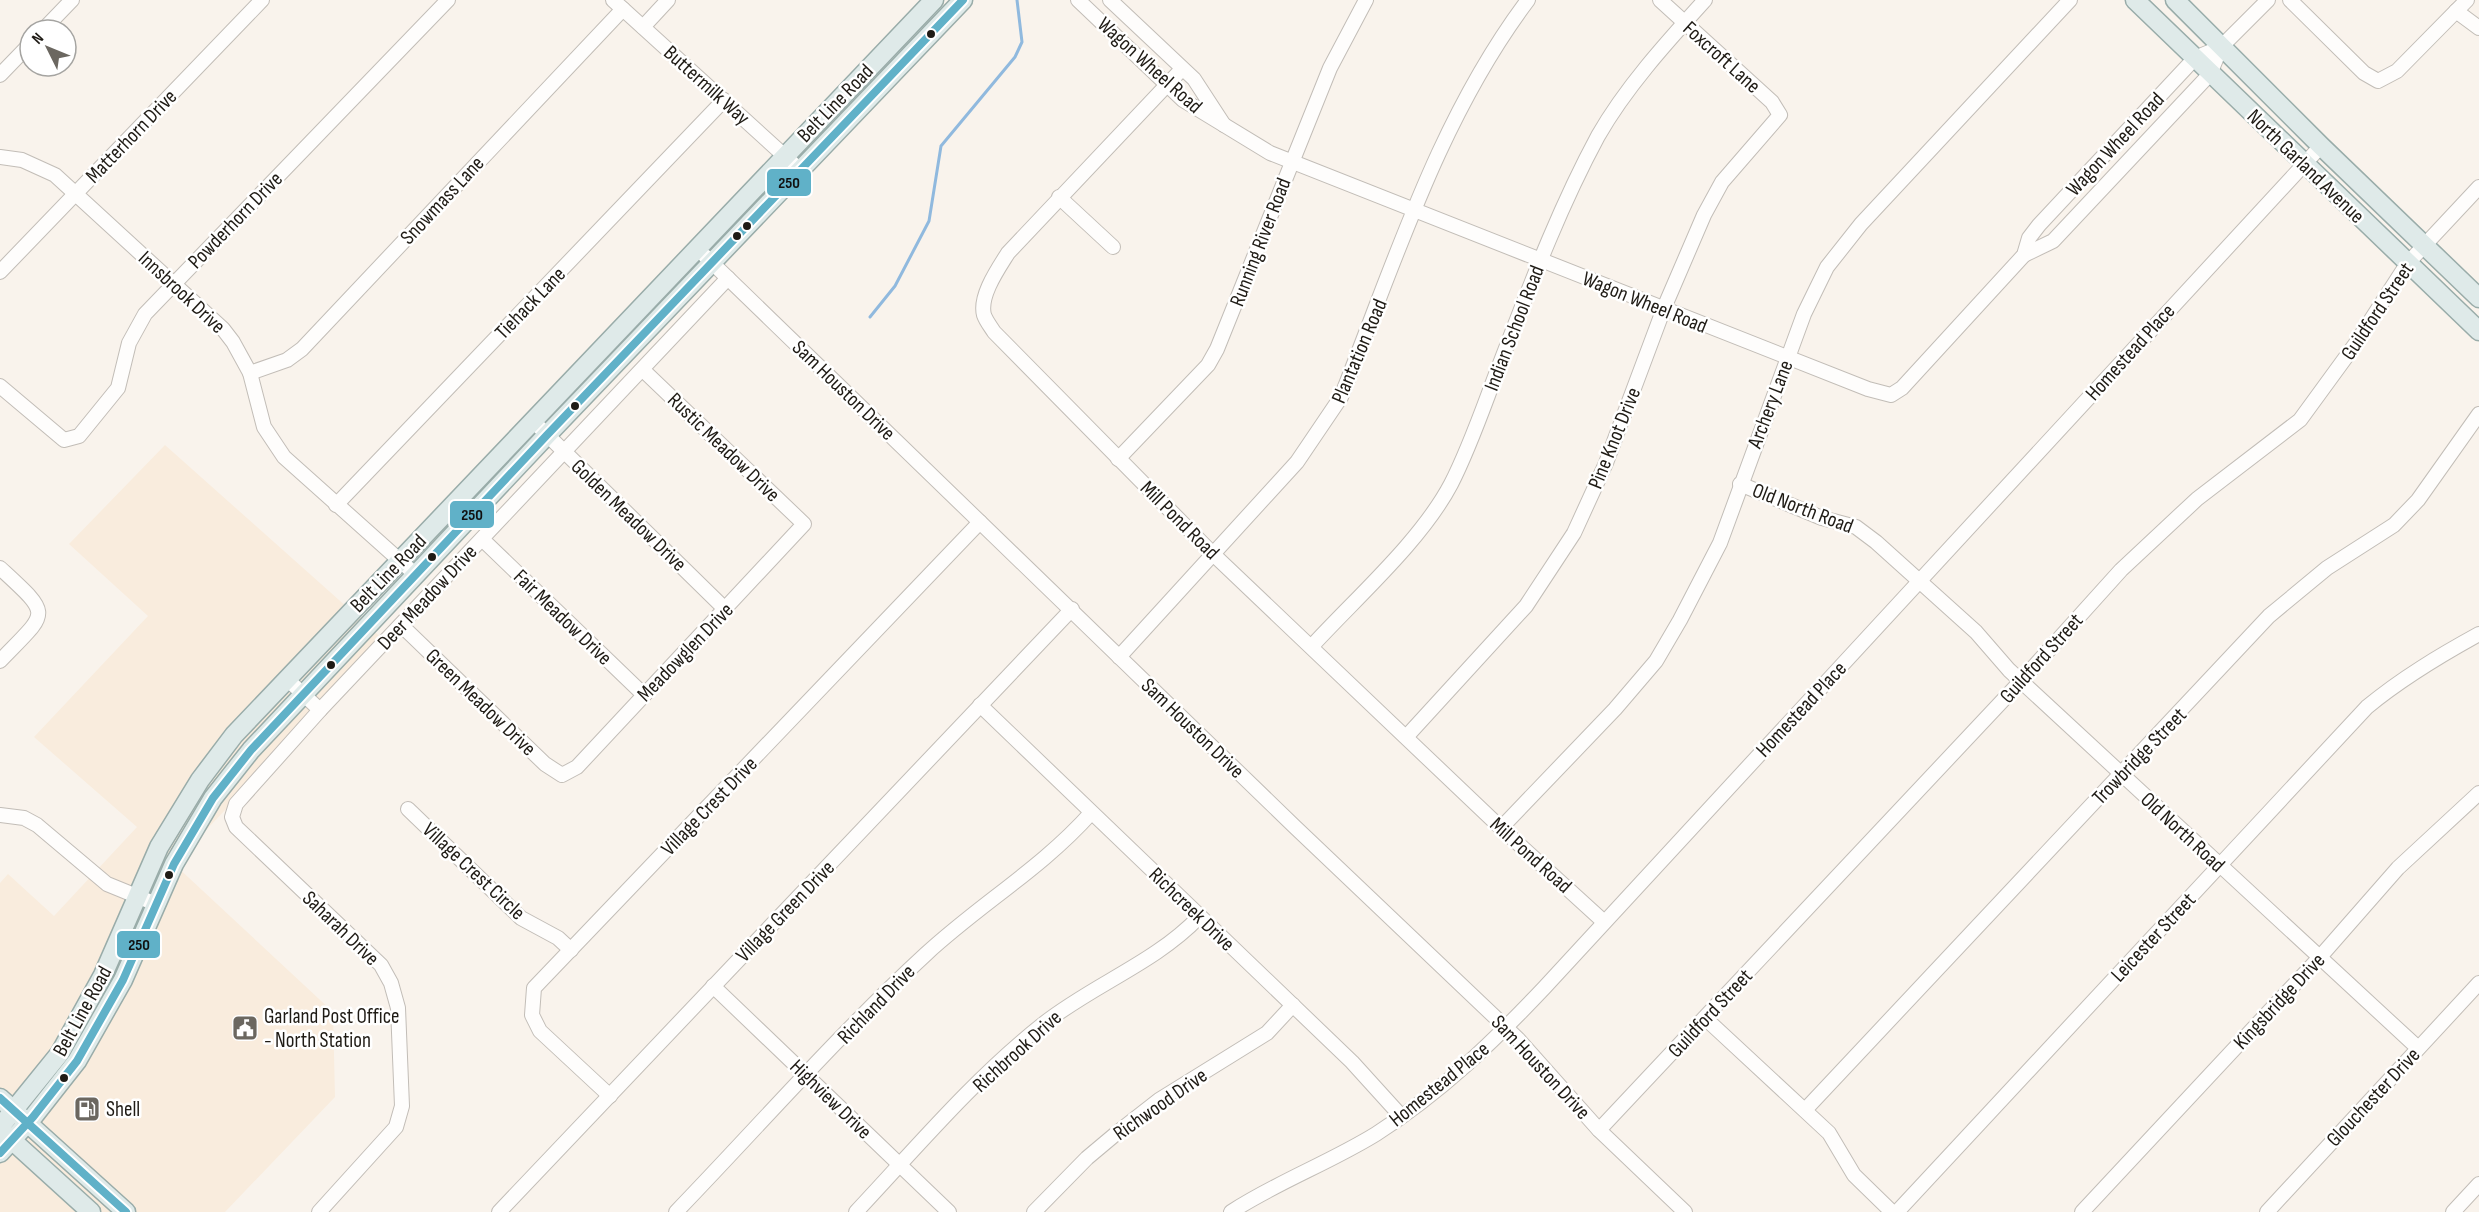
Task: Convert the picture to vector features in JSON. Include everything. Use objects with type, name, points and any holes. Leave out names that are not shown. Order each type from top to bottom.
[{"type":"main road","name":"Belt Line Road","points":[[21,1117],[104,975],[159,847],[200,780],[234,735],[934,0]]},
{"type":"main road","name":"Belt Line Road","points":[[3,1138],[77,1061],[123,980],[174,864],[213,798],[250,750],[963,0]]},
{"type":"main road","name":"North Garland Avenue","points":[[2134,0],[2479,331]]},
{"type":"main road","name":"North Garland Avenue","points":[[2175,0],[2321,146],[2479,298]]},
{"type":"main road","points":[[901,34],[916,48]]},
{"type":"main road","points":[[0,1098],[126,1212]]},
{"type":"main road","points":[[3,1138],[91,1212]]},
{"type":"street","points":[[55,18],[72,0]]},
{"type":"street","name":"Matterhorn Drive","points":[[0,272],[262,0]]},
{"type":"street","name":"Powderhorn Drive","points":[[0,386],[64,440],[79,436],[111,399],[123,379],[134,330],[174,284],[448,0]]},
{"type":"street","points":[[643,27],[668,0]]},
{"type":"street","name":"Wagon Wheel Road","points":[[1078,0],[1183,100],[1253,145],[1868,389],[1891,395],[1908,382],[2024,255],[2053,241],[2210,74],[2221,47],[2268,0]]},
{"type":"street","name":"Wagon Wheel Road","points":[[1110,0],[1203,89],[1225,126]]},
{"type":"street","name":"Running River Road","points":[[1118,459],[1208,365],[1231,319],[1290,161],[1330,68],[1366,0]]},
{"type":"street","name":"Plantation Road","points":[[1119,657],[1297,462],[1330,418],[1341,397],[1448,132],[1474,80],[1528,0]]},
{"type":"street","name":"Foxcroft Lane","points":[[1660,0],[1772,102],[1780,115]]},
{"type":"street","name":"Indian School Road","points":[[1312,646],[1397,555],[1430,516],[1450,485],[1466,451],[1540,260],[1600,133],[1652,61],[1705,0]]},
{"type":"street","name":"Archery Lane","points":[[1501,828],[1615,709],[1656,661],[1720,543],[1812,294],[1839,250],[2070,0]]},
{"type":"street","points":[[2290,0],[2364,74],[2378,81],[2397,71],[2467,0]]},
{"type":"street","name":"Buttermilk Way","points":[[618,5],[800,170]]},
{"type":"street","name":"Snowmass Lane","points":[[250,373],[286,360],[302,349],[618,5]]},
{"type":"street","points":[[2456,11],[2479,28]]},
{"type":"street","name":"Wagon Wheel Road","points":[[2024,255],[2029,238],[2039,225],[2194,58],[2221,47]]},
{"type":"street","points":[[0,75],[18,56]]},
{"type":"street","name":"Mill Pond Road","points":[[1182,69],[1008,253],[996,271],[983,305],[984,317],[994,332],[1213,554],[1407,736],[1501,828],[1604,921]]},
{"type":"street","name":"Tiehack Lane","points":[[336,505],[724,100]]},
{"type":"street","name":"Pine Knot Drive","points":[[1407,736],[1526,606],[1574,533],[1606,463],[1664,308],[1704,215],[1722,182],[1780,115]]},
{"type":"street","name":"Homestead Place","points":[[1231,1212],[1292,1176],[1375,1134],[1464,1069],[1506,1028],[2321,146]]},
{"type":"street","points":[[2108,151],[2123,166]]},
{"type":"street","name":"Innsbrook Drive","points":[[0,157],[35,164],[55,175],[223,329],[250,373],[264,428],[284,457],[416,575]]},
{"type":"street","name":"Guildford Street","points":[[1599,1130],[2021,681],[2121,570],[2166,525],[2223,477],[2300,420],[2354,346],[2423,244],[2479,188]]},
{"type":"street","points":[[1059,197],[1113,247]]},
{"type":"street","name":"Sam Houston Drive","points":[[697,248],[1506,1028],[1539,1061],[1599,1130],[1684,1212]]},
{"type":"street","name":"Deer Meadow Drive","points":[[232,817],[236,804],[251,786],[728,278]]},
{"type":"street","name":"Rustic Meadow Drive","points":[[643,370],[804,524]]},
{"type":"street","name":"Trowbridge Street","points":[[1805,1110],[2270,616],[2327,568],[2394,525],[2424,491],[2479,414]]},
{"type":"street","name":"Golden Meadow Drive","points":[[533,421],[726,610]]},
{"type":"street","name":"Old North Road","points":[[1740,484],[1822,518],[1856,527],[1976,632],[2021,681],[2418,1048]]},
{"type":"street","name":"Village Crest Drive","points":[[610,1096],[540,1031],[532,1015],[534,988],[980,522]]},
{"type":"street","name":"Meadowglen Drive","points":[[562,776],[577,767],[804,524]]},
{"type":"street","name":"Fair Meadow Drive","points":[[482,539],[644,695]]},
{"type":"street","points":[[0,568],[37,603],[39,615],[36,623],[0,661]]},
{"type":"street","name":"Village Green Drive","points":[[499,1212],[1071,609]]},
{"type":"street","name":"Green Meadow Drive","points":[[401,625],[545,764],[562,776]]},
{"type":"street","name":"Leicester Street","points":[[1898,1212],[2367,707],[2391,687],[2437,657],[2479,634]]},
{"type":"street","points":[[287,679],[321,710]]},
{"type":"street","name":"Richcreek Drive","points":[[980,705],[1374,1084],[1401,1116]]},
{"type":"street","name":"Kingsbridge Drive","points":[[2082,1212],[2320,957],[2398,868],[2479,793]]},
{"type":"street","name":"Village Crest Circle","points":[[408,809],[520,918],[558,938],[571,950]]},
{"type":"street","name":"Richland Drive","points":[[676,1212],[928,951],[1043,861],[1091,813]]},
{"type":"street","points":[[0,815],[24,818],[37,825],[108,884],[156,904]]},
{"type":"street","name":"Saharah Drive","points":[[232,817],[236,827],[381,965],[391,983],[398,1008],[402,1106],[396,1127],[319,1212]]},
{"type":"street","name":"Richbrook Drive","points":[[856,1212],[992,1069],[1028,1037],[1074,1001],[1172,942],[1199,917]]},
{"type":"street","name":"Glouchester Drive","points":[[2266,1212],[2479,983]]},
{"type":"street","name":"Highview Drive","points":[[714,987],[949,1212]]},
{"type":"street","name":"Richwood Drive","points":[[1034,1212],[1087,1158],[1118,1132],[1159,1100],[1267,1033],[1293,1005]]},
{"type":"street","points":[[1706,1018],[1835,1140],[1854,1175],[1892,1212]]},
{"type":"street","points":[[2453,1212],[2479,1184]]},
{"type":"shaded area","points":[[165,445],[385,641],[174,864],[333,1012],[335,1097],[225,1212],[0,1212],[0,883],[8,874],[54,916],[137,827],[34,737],[148,616],[69,544]]},
{"type":"waterway","points":[[870,317],[895,286],[929,221],[941,146],[1015,57],[1022,42],[1017,0]]},
{"type":"transit line","name":"250","points":[[0,1153],[33,1117],[77,1061],[123,980],[174,864],[213,798],[251,750],[547,435],[963,0]]},
{"type":"transit line","points":[[0,1098],[126,1212]]},
{"type":"place","name":"Garland Post Office - North Station","points":[[245,1028]]},
{"type":"place","name":"Shell","points":[[87,1109]]}]
